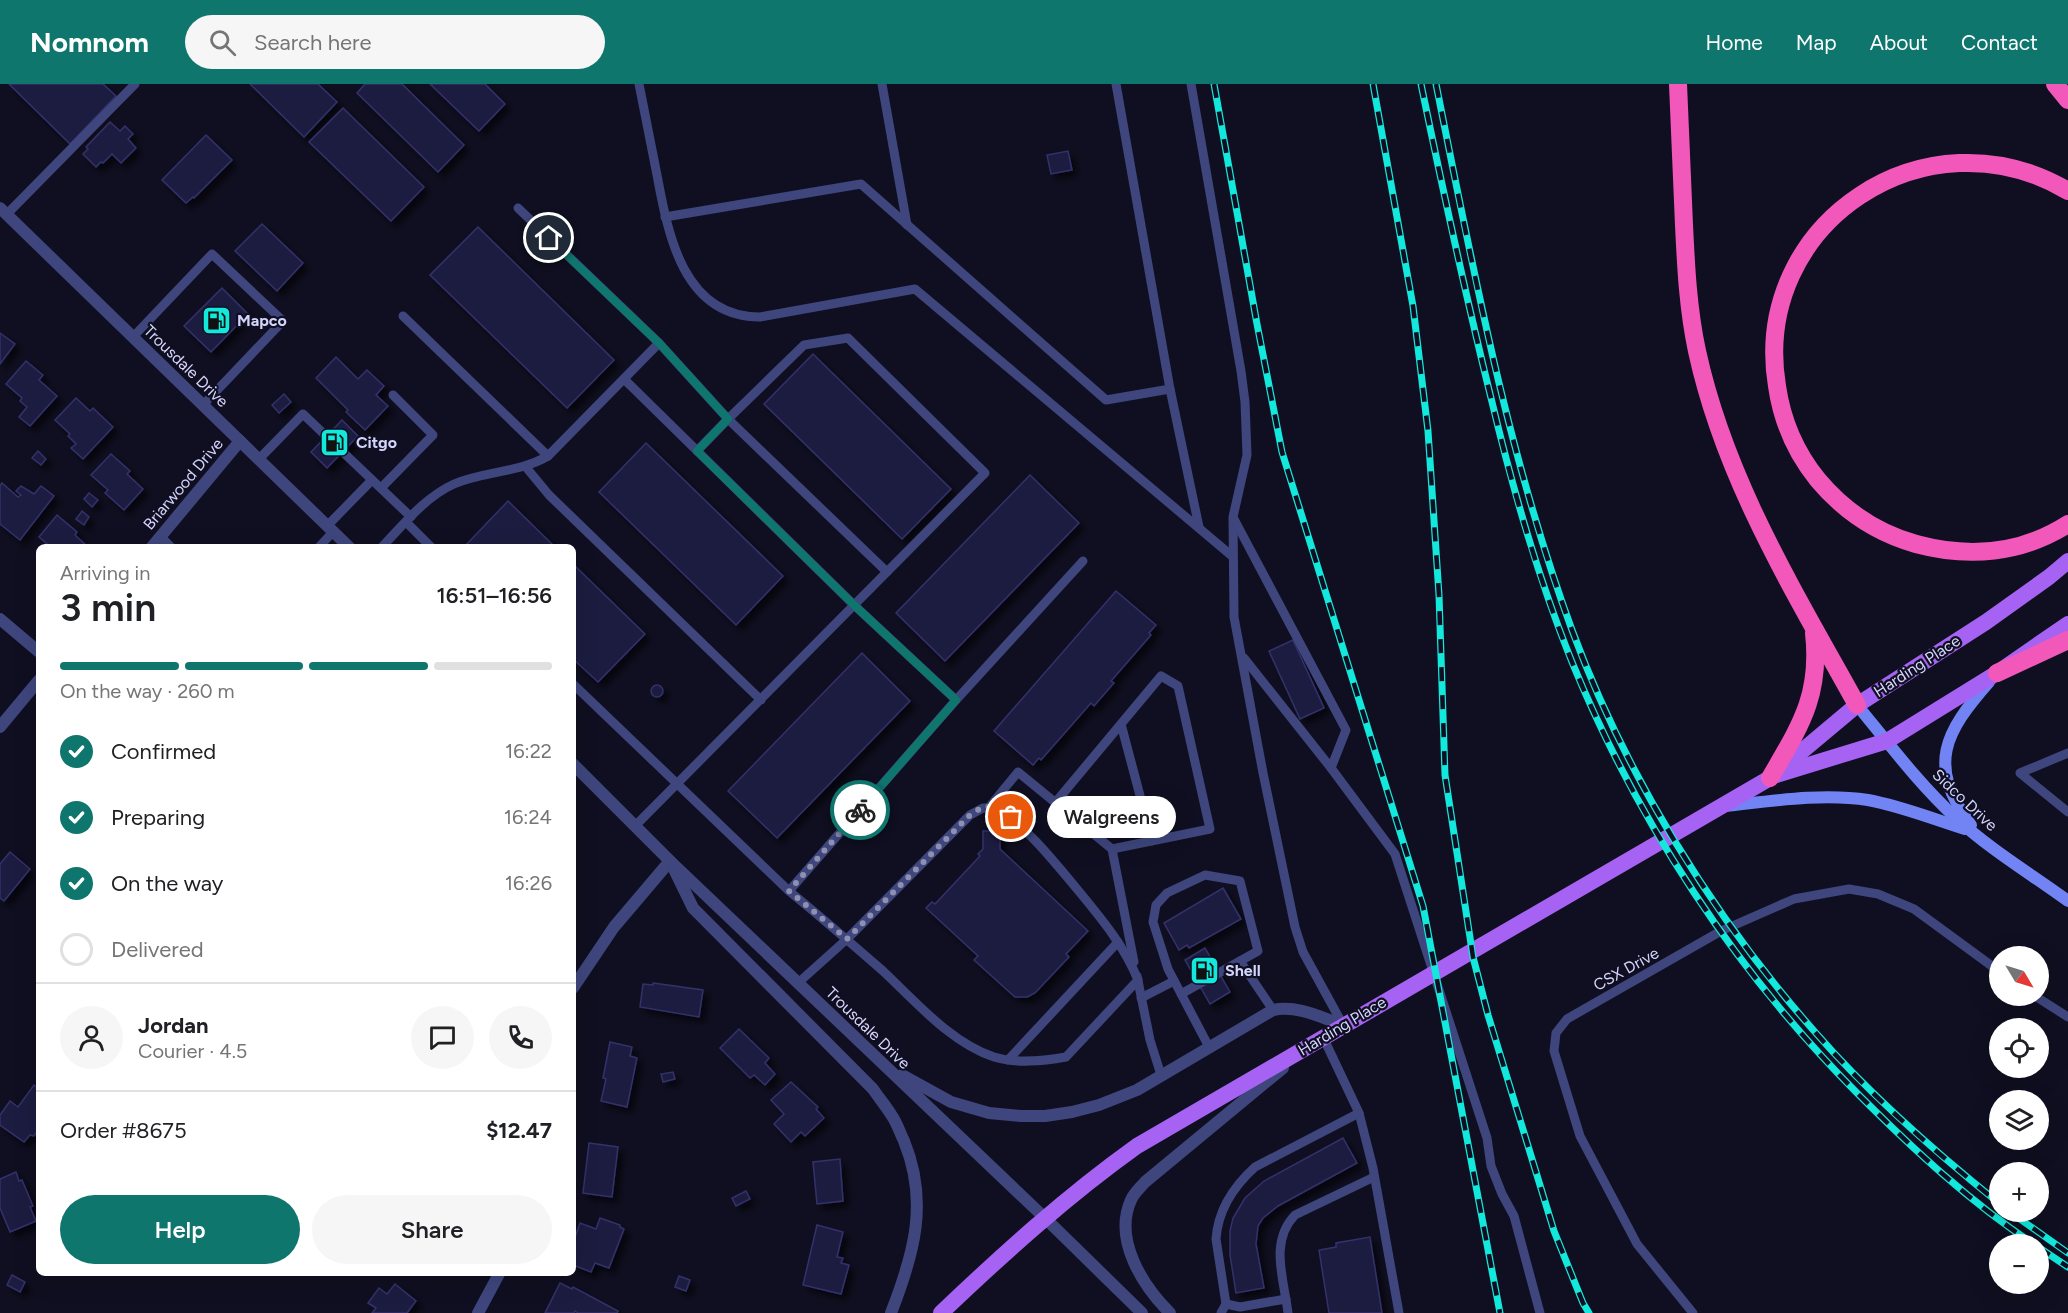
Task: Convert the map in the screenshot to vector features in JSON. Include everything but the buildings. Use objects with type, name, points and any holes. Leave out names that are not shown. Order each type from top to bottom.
[{"type":"highway","points":[[1678,84],[1686,276],[1696,349],[1704,380],[1736,475],[1773,552],[1857,705]]},
{"type":"highway","points":[[2055,84],[2068,100]]},
{"type":"highway","points":[[2068,191],[2031,173],[1976,162],[1925,167],[1892,177],[1857,198],[1835,215],[1799,261],[1783,296],[1773,356],[1784,420],[1801,457],[1825,489],[1873,527],[1906,541],[1926,546],[1973,552],[2008,550],[2068,524]]},
{"type":"highway","points":[[1770,777],[1798,729],[1811,696],[1816,673],[1813,626]]},
{"type":"highway","points":[[1996,674],[2068,640]]},
{"type":"main road","name":"Harding Place","points":[[941,1313],[1100,1172],[1137,1146],[1770,777],[1857,705],[1986,622],[2068,561]]},
{"type":"main road","name":"Harding Place","points":[[1770,777],[1887,741],[1996,674],[2068,624]]},
{"type":"main road","points":[[1982,840],[1951,791],[1945,757],[1946,746],[1956,723],[1996,674]]},
{"type":"main road","name":"Sidco Drive","points":[[1857,705],[1921,782],[1972,832],[2068,901]]},
{"type":"main road","points":[[1718,807],[1778,800],[1831,798],[1865,800],[1911,811],[1972,832]]},
{"type":"street","name":"Trousdale Drive","points":[[3,211],[346,544]]},
{"type":"street","name":"Briarwood Drive","points":[[154,544],[240,441]]},
{"type":"street","points":[[0,619],[36,649]]},
{"type":"street","points":[[0,727],[36,684]]},
{"type":"street","name":"Trousdale Drive","points":[[576,767],[670,861],[1142,1313]]},
{"type":"street","points":[[576,984],[614,927],[670,861],[693,908],[873,1089],[893,1117],[914,1170],[918,1198],[909,1259],[891,1313]]},
{"type":"street","points":[[880,1062],[951,1102],[989,1113],[1045,1116],[1099,1105],[1137,1090],[1273,1010],[1300,1009],[1343,1025]]},
{"type":"street","points":[[1170,1313],[1154,1294],[1133,1261],[1126,1221],[1130,1201],[1145,1182],[1318,1041]]},
{"type":"street","points":[[478,1313],[498,1276]]},
{"type":"lane","points":[[3,211],[135,84]]},
{"type":"lane","points":[[639,84],[665,217],[678,258],[686,273],[709,300],[736,315],[760,317],[915,289],[1233,556]]},
{"type":"lane","points":[[882,84],[907,225]]},
{"type":"lane","points":[[1116,84],[1170,389],[1199,528]]},
{"type":"lane","points":[[1191,84],[1245,402],[1247,455],[1233,517],[1234,617],[1295,927],[1303,952],[1343,1025]]},
{"type":"lane","points":[[665,217],[861,184],[1106,400],[1170,389]]},
{"type":"lane","points":[[518,208],[659,343],[728,419],[887,572]]},
{"type":"lane","points":[[133,337],[212,254],[283,321],[203,405]]},
{"type":"lane","points":[[403,316],[548,456]]},
{"type":"lane","points":[[636,825],[985,473],[848,338],[804,345],[697,451]]},
{"type":"lane","points":[[385,544],[434,495],[456,483],[525,466],[548,456],[659,343]]},
{"type":"lane","points":[[625,380],[854,605],[956,700]]},
{"type":"lane","points":[[381,488],[433,435],[393,395]]},
{"type":"lane","points":[[259,459],[303,414],[381,488],[429,544]]},
{"type":"lane","points":[[525,466],[549,495],[761,700]]},
{"type":"lane","points":[[321,544],[330,529],[372,480]]},
{"type":"lane","points":[[1233,517],[1346,730],[1330,768]]},
{"type":"lane","points":[[160,536],[168,544]]},
{"type":"lane","points":[[789,891],[956,700],[1083,561]]},
{"type":"lane","points":[[1241,654],[1395,854],[1487,1138],[1491,1166],[1514,1216],[1540,1313]]},
{"type":"lane","points":[[1056,803],[1161,676],[1178,686],[1210,830],[1112,849]]},
{"type":"lane","points":[[576,687],[789,891],[847,939],[956,1037],[979,1050],[1008,1060],[1029,1061],[1066,1057],[1138,980]]},
{"type":"lane","points":[[1121,724],[1152,841]]},
{"type":"lane","points":[[2068,753],[2020,773],[2068,812]]},
{"type":"lane","points":[[798,983],[847,939],[970,815],[990,806],[1018,772],[1112,849],[1150,1040],[1161,1075]]},
{"type":"lane","points":[[990,806],[996,807],[1028,832],[1118,942],[1129,957],[1138,980]]},
{"type":"lane","points":[[1181,994],[1258,951],[1240,880],[1205,874],[1167,893],[1156,905],[1153,922],[1168,969],[1174,981],[1209,1047]]},
{"type":"lane","name":"CSX Drive","points":[[1693,1313],[1637,1244],[1580,1136],[1554,1051],[1556,1033],[1567,1019],[1721,931],[1794,899],[1849,889],[1878,894],[1914,909],[1989,964]]},
{"type":"lane","points":[[1008,1060],[1118,942]]},
{"type":"lane","points":[[1240,961],[1273,1010]]},
{"type":"lane","points":[[1141,998],[1174,981]]},
{"type":"lane","points":[[2049,1005],[2068,1017]]},
{"type":"lane","points":[[1318,1041],[1359,1113],[1374,1177],[1399,1313]]},
{"type":"lane","points":[[1221,1313],[1226,1304],[1216,1230],[1222,1209],[1239,1184],[1256,1167],[1359,1113]]},
{"type":"lane","points":[[1288,1313],[1279,1246],[1286,1225],[1295,1215],[1374,1177]]},
{"type":"lane","points":[[1226,1304],[1239,1310],[1286,1299]]},
{"type":"railway","points":[[1214,84],[1282,452],[1423,906],[1500,1313]]},
{"type":"railway","points":[[1373,84],[1413,306],[1428,431],[1439,595],[1445,775],[1473,957],[1488,1015],[1554,1231],[1589,1313]]},
{"type":"railway","points":[[1421,84],[1473,323],[1527,534],[1572,662],[1627,780],[1694,893],[1772,998],[1814,1048],[1900,1135],[1965,1193],[2018,1234]]},
{"type":"railway","points":[[1436,84],[1478,291],[1510,428],[1549,563],[1572,630],[1593,684],[1618,737],[1675,842],[1741,941],[1777,988],[1836,1055],[1880,1100],[1989,1195]]},
{"type":"railway","points":[[2024,1222],[2068,1253]]},
{"type":"railway","points":[[2049,1254],[2068,1267]]},
{"type":"way so far","points":[[860,810],[789,891],[847,939],[970,815],[990,806],[996,807],[1011,817]]},
{"type":"place","name":"Mapco","points":[[216,320]]},
{"type":"place","name":"Citgo","points":[[335,442]]},
{"type":"place","name":"Walgreens","points":[[1011,817]]},
{"type":"place","name":"Shell","points":[[1204,970]]},
{"type":"route","points":[[549,238],[659,343],[728,419],[697,451],[854,605],[956,700],[860,810]]}]
